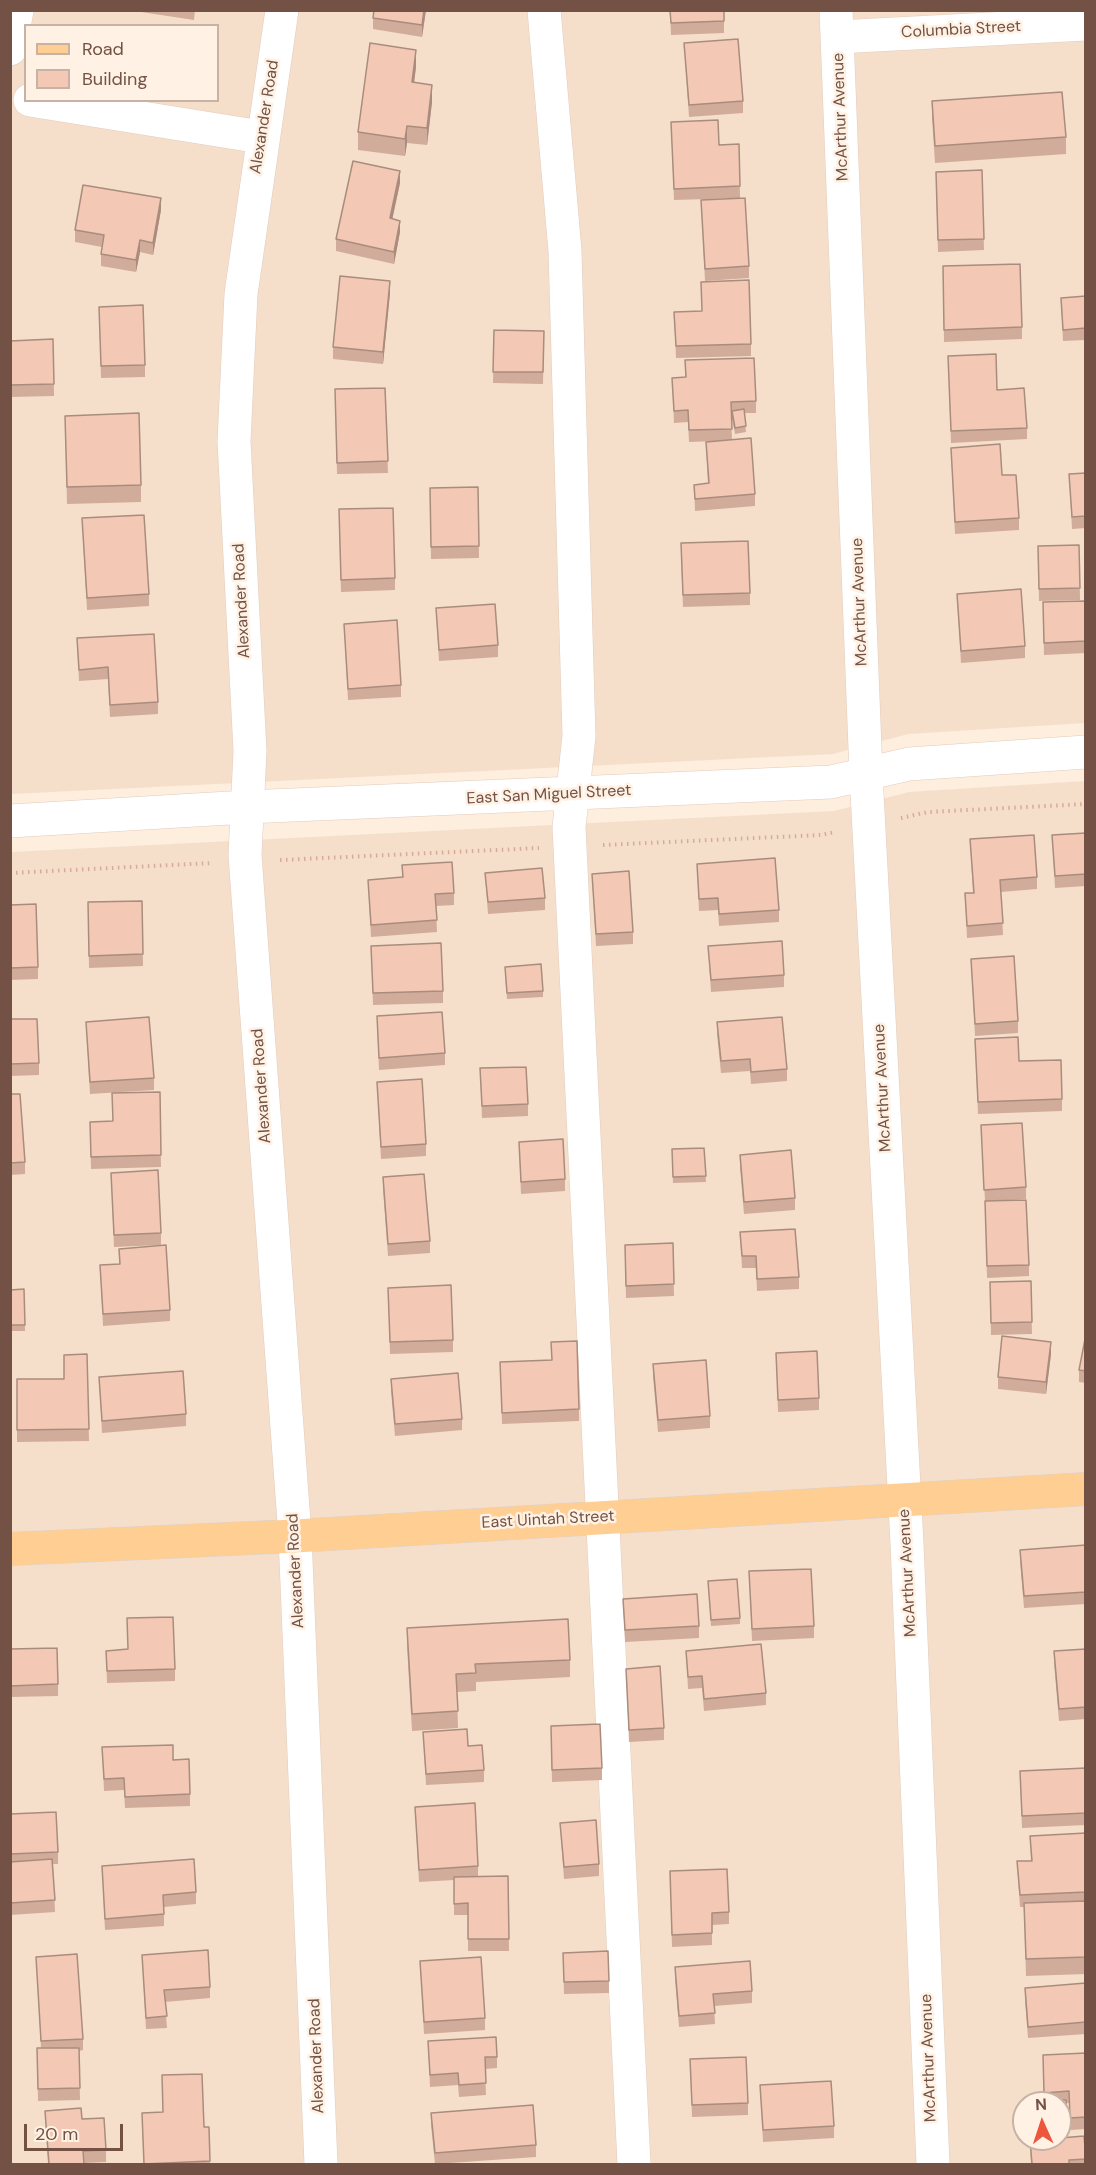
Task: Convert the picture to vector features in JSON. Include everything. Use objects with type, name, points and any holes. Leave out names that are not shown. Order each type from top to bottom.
[{"type":"main road","name":"East Uintah Street","points":[[10,1549],[296,1536],[1086,1489]]},
{"type":"street","points":[[10,49],[16,10]]},
{"type":"street","name":"Alexander Road","points":[[282,10],[261,137],[241,294],[234,441],[250,751],[245,855],[296,1536],[321,2164]]},
{"type":"street","points":[[544,10],[565,252],[579,736],[569,827],[634,2164]]},
{"type":"street","name":"Columbia Street","points":[[837,24],[1086,24]]},
{"type":"street","name":"McArthur Avenue","points":[[837,24],[867,774],[905,1500],[933,2164]]},
{"type":"street","points":[[41,102],[261,137]]},
{"type":"street","name":"East San Miguel Street","points":[[10,821],[246,807],[831,782],[909,764],[1086,752]]},
{"type":"shaded area","points":[[10,11],[1085,11],[1085,723],[908,734],[833,754],[11,794]]},
{"type":"shaded area","points":[[1085,781],[1085,2164],[11,2164],[11,852],[834,811],[909,792]]},
{"type":"building","points":[[374,10],[424,10],[422,25],[373,18]]},
{"type":"building","points":[[670,10],[724,10],[724,21],[671,23]]},
{"type":"building","points":[[738,39],[743,101],[689,105],[684,43]]},
{"type":"building","points":[[370,43],[416,50],[412,82],[432,85],[427,128],[407,126],[405,139],[358,132]]},
{"type":"building","points":[[1062,92],[1066,137],[935,146],[932,101]]},
{"type":"building","points":[[718,120],[719,145],[739,144],[740,186],[674,189],[671,122]]},
{"type":"building","points":[[353,161],[400,171],[390,218],[400,221],[394,252],[336,239]]},
{"type":"building","points":[[982,170],[984,239],[938,240],[936,172]]},
{"type":"building","points":[[83,185],[161,198],[153,243],[140,240],[136,260],[101,254],[104,235],[75,230]]},
{"type":"building","points":[[745,198],[749,266],[705,269],[701,200]]},
{"type":"building","points":[[1020,264],[1022,327],[944,330],[943,266]]},
{"type":"building","points":[[340,276],[390,281],[383,352],[333,347]]},
{"type":"building","points":[[749,280],[751,344],[676,346],[674,312],[702,311],[701,282]]},
{"type":"building","points":[[1086,296],[1086,328],[1063,330],[1061,298]]},
{"type":"building","points":[[143,305],[145,365],[101,366],[99,307]]},
{"type":"building","points":[[494,330],[544,331],[543,372],[493,372]]},
{"type":"building","points":[[53,339],[54,384],[10,385],[10,341]]},
{"type":"building","points":[[996,354],[997,390],[1024,388],[1027,428],[951,431],[948,356]]},
{"type":"building","points":[[754,358],[756,401],[731,402],[732,429],[689,430],[688,410],[674,411],[672,378],[686,377],[685,360]]},
{"type":"building","points":[[385,388],[388,461],[337,463],[335,389]]},
{"type":"building","points":[[744,409],[746,426],[735,428],[732,411]]},
{"type":"building","points":[[139,413],[141,485],[67,487],[65,416]]},
{"type":"building","points":[[751,438],[755,494],[695,499],[694,485],[709,483],[706,442]]},
{"type":"building","points":[[1000,444],[1002,475],[1016,475],[1019,518],[955,522],[951,448]]},
{"type":"building","points":[[1086,473],[1086,516],[1072,517],[1069,474]]},
{"type":"building","points":[[478,487],[479,546],[431,547],[430,488]]},
{"type":"building","points":[[393,508],[395,578],[341,580],[339,509]]},
{"type":"building","points":[[144,515],[149,594],[87,598],[82,518]]},
{"type":"building","points":[[748,541],[750,593],[683,595],[681,543]]},
{"type":"building","points":[[1079,545],[1080,588],[1039,589],[1038,546]]},
{"type":"building","points":[[1021,589],[1025,646],[961,651],[957,594]]},
{"type":"building","points":[[1086,601],[1086,641],[1044,643],[1043,602]]},
{"type":"building","points":[[495,604],[498,645],[439,650],[436,608]]},
{"type":"building","points":[[397,620],[401,685],[348,689],[344,624]]},
{"type":"building","points":[[154,634],[158,702],[110,705],[108,667],[79,670],[77,638]]},
{"type":"building","points":[[1086,833],[1086,874],[1055,876],[1052,835]]},
{"type":"building","points":[[1034,835],[1037,877],[1000,880],[1003,923],[967,926],[965,893],[974,893],[970,839]]},
{"type":"building","points":[[775,858],[779,910],[719,914],[718,898],[699,899],[697,864]]},
{"type":"building","points":[[452,862],[454,893],[435,894],[437,920],[371,925],[368,880],[403,877],[402,865]]},
{"type":"building","points":[[542,868],[545,898],[488,902],[485,873]]},
{"type":"building","points":[[629,871],[633,932],[596,934],[592,874]]},
{"type":"building","points":[[142,901],[143,954],[89,956],[88,902]]},
{"type":"building","points":[[36,904],[38,967],[10,968],[10,905]]},
{"type":"building","points":[[782,941],[784,975],[711,980],[708,946]]},
{"type":"building","points":[[441,943],[443,991],[373,993],[371,946]]},
{"type":"building","points":[[1014,956],[1018,1021],[975,1024],[971,959]]},
{"type":"building","points":[[541,964],[543,991],[507,993],[505,967]]},
{"type":"building","points":[[442,1012],[445,1053],[379,1058],[377,1016]]},
{"type":"building","points":[[149,1017],[154,1078],[90,1082],[86,1022]]},
{"type":"building","points":[[782,1017],[787,1069],[751,1072],[750,1059],[721,1061],[717,1022]]},
{"type":"building","points":[[10,1019],[37,1019],[39,1063],[10,1064]]},
{"type":"building","points":[[1018,1037],[1019,1061],[1061,1060],[1062,1099],[978,1102],[975,1039]]},
{"type":"building","points":[[526,1067],[528,1104],[482,1106],[480,1068]]},
{"type":"building","points":[[422,1079],[426,1144],[381,1147],[377,1082]]},
{"type":"building","points":[[160,1092],[161,1155],[91,1157],[90,1122],[113,1121],[112,1093]]},
{"type":"building","points":[[10,1094],[20,1094],[25,1162],[10,1163]]},
{"type":"building","points":[[1022,1123],[1026,1187],[984,1190],[981,1125]]},
{"type":"building","points":[[563,1139],[565,1179],[521,1182],[519,1142]]},
{"type":"building","points":[[704,1148],[706,1176],[673,1177],[672,1149]]},
{"type":"building","points":[[791,1150],[795,1198],[744,1202],[740,1155]]},
{"type":"building","points":[[158,1170],[161,1233],[114,1235],[111,1173]]},
{"type":"building","points":[[424,1174],[430,1241],[388,1244],[383,1177]]},
{"type":"building","points":[[1026,1200],[1029,1265],[987,1266],[985,1201]]},
{"type":"building","points":[[795,1229],[799,1277],[757,1279],[756,1256],[742,1256],[740,1232]]},
{"type":"building","points":[[673,1243],[674,1284],[626,1286],[625,1245]]},
{"type":"building","points":[[166,1245],[170,1310],[103,1314],[100,1265],[120,1264],[119,1249]]},
{"type":"building","points":[[1031,1281],[1032,1322],[991,1323],[990,1282]]},
{"type":"building","points":[[451,1285],[453,1340],[390,1342],[388,1288]]},
{"type":"building","points":[[24,1289],[25,1325],[10,1325],[10,1290]]},
{"type":"building","points":[[1086,1334],[1086,1371],[1079,1370]]},
{"type":"building","points":[[1002,1336],[1051,1342],[1046,1382],[998,1377]]},
{"type":"building","points":[[577,1341],[579,1409],[502,1413],[500,1362],[552,1360],[551,1342]]},
{"type":"building","points":[[817,1351],[819,1398],[778,1400],[776,1353]]},
{"type":"building","points":[[87,1354],[89,1429],[17,1430],[17,1379],[64,1379],[64,1355]]},
{"type":"building","points":[[706,1360],[710,1416],[658,1420],[653,1364]]},
{"type":"building","points":[[183,1371],[186,1414],[102,1421],[99,1377]]},
{"type":"building","points":[[458,1373],[462,1419],[395,1424],[391,1379]]},
{"type":"building","points":[[1086,1545],[1086,1592],[1024,1596],[1020,1550]]},
{"type":"building","points":[[811,1569],[814,1626],[752,1629],[749,1571]]},
{"type":"building","points":[[737,1579],[740,1618],[711,1620],[708,1581]]},
{"type":"building","points":[[697,1594],[699,1626],[625,1630],[623,1599]]},
{"type":"building","points":[[173,1617],[175,1669],[107,1671],[106,1651],[128,1649],[127,1618]]},
{"type":"building","points":[[568,1619],[570,1660],[475,1664],[476,1673],[456,1674],[458,1711],[412,1714],[407,1628]]},
{"type":"building","points":[[761,1644],[766,1693],[704,1699],[702,1676],[688,1677],[686,1651]]},
{"type":"building","points":[[57,1648],[58,1684],[10,1686],[10,1649]]},
{"type":"building","points":[[1086,1649],[1086,1707],[1059,1709],[1054,1651]]},
{"type":"building","points":[[660,1666],[664,1728],[629,1730],[626,1669]]},
{"type":"building","points":[[600,1724],[602,1768],[552,1770],[551,1726]]},
{"type":"building","points":[[467,1729],[468,1746],[482,1745],[484,1770],[426,1774],[423,1732]]},
{"type":"building","points":[[173,1745],[173,1760],[189,1759],[190,1794],[125,1797],[124,1778],[104,1779],[102,1747]]},
{"type":"building","points":[[1086,1768],[1086,1813],[1022,1816],[1020,1771]]},
{"type":"building","points":[[475,1803],[478,1866],[419,1870],[415,1807]]},
{"type":"building","points":[[56,1812],[58,1852],[10,1854],[10,1814]]},
{"type":"building","points":[[596,1820],[599,1864],[564,1867],[560,1823]]},
{"type":"building","points":[[1086,1833],[1086,1892],[1020,1895],[1017,1861],[1032,1861],[1030,1836]]},
{"type":"building","points":[[52,1859],[55,1900],[10,1903],[10,1862]]},
{"type":"building","points":[[194,1859],[196,1892],[163,1895],[164,1914],[105,1919],[102,1866]]},
{"type":"building","points":[[727,1869],[729,1912],[712,1913],[712,1933],[672,1935],[670,1871]]},
{"type":"building","points":[[508,1876],[509,1939],[468,1939],[468,1903],[454,1904],[454,1877]]},
{"type":"building","points":[[1086,1901],[1086,1957],[1026,1959],[1024,1903]]},
{"type":"building","points":[[208,1950],[210,1987],[164,1990],[167,2016],[146,2018],[142,1955]]},
{"type":"building","points":[[608,1951],[609,1981],[564,1982],[563,1953]]},
{"type":"building","points":[[77,1954],[83,2039],[41,2041],[36,1957]]},
{"type":"building","points":[[481,1957],[485,2018],[424,2022],[420,1961]]},
{"type":"building","points":[[750,1961],[752,1991],[713,1994],[715,2013],[679,2016],[675,1967]]},
{"type":"building","points":[[1086,1983],[1086,2022],[1028,2027],[1025,1988]]},
{"type":"building","points":[[496,2037],[497,2057],[485,2057],[486,2083],[459,2085],[458,2073],[430,2075],[428,2041]]},
{"type":"building","points":[[37,2048],[79,2048],[80,2088],[38,2089]]},
{"type":"building","points":[[1086,2053],[1086,2117],[1072,2118],[1072,2091],[1044,2091],[1043,2055]]},
{"type":"building","points":[[746,2057],[748,2103],[692,2105],[690,2059]]},
{"type":"building","points":[[202,2074],[204,2127],[209,2127],[210,2161],[144,2164],[142,2113],[163,2112],[162,2075]]},
{"type":"building","points":[[831,2081],[834,2126],[763,2130],[760,2085]]},
{"type":"building","points":[[533,2105],[536,2145],[435,2153],[431,2113]]},
{"type":"building","points":[[81,2108],[82,2119],[104,2118],[106,2150],[83,2151],[84,2164],[49,2164],[45,2111]]},
{"type":"building","points":[[1084,2136],[1086,2159],[1069,2160],[1069,2164],[1032,2164],[1031,2151],[1072,2151],[1072,2137]]}]
